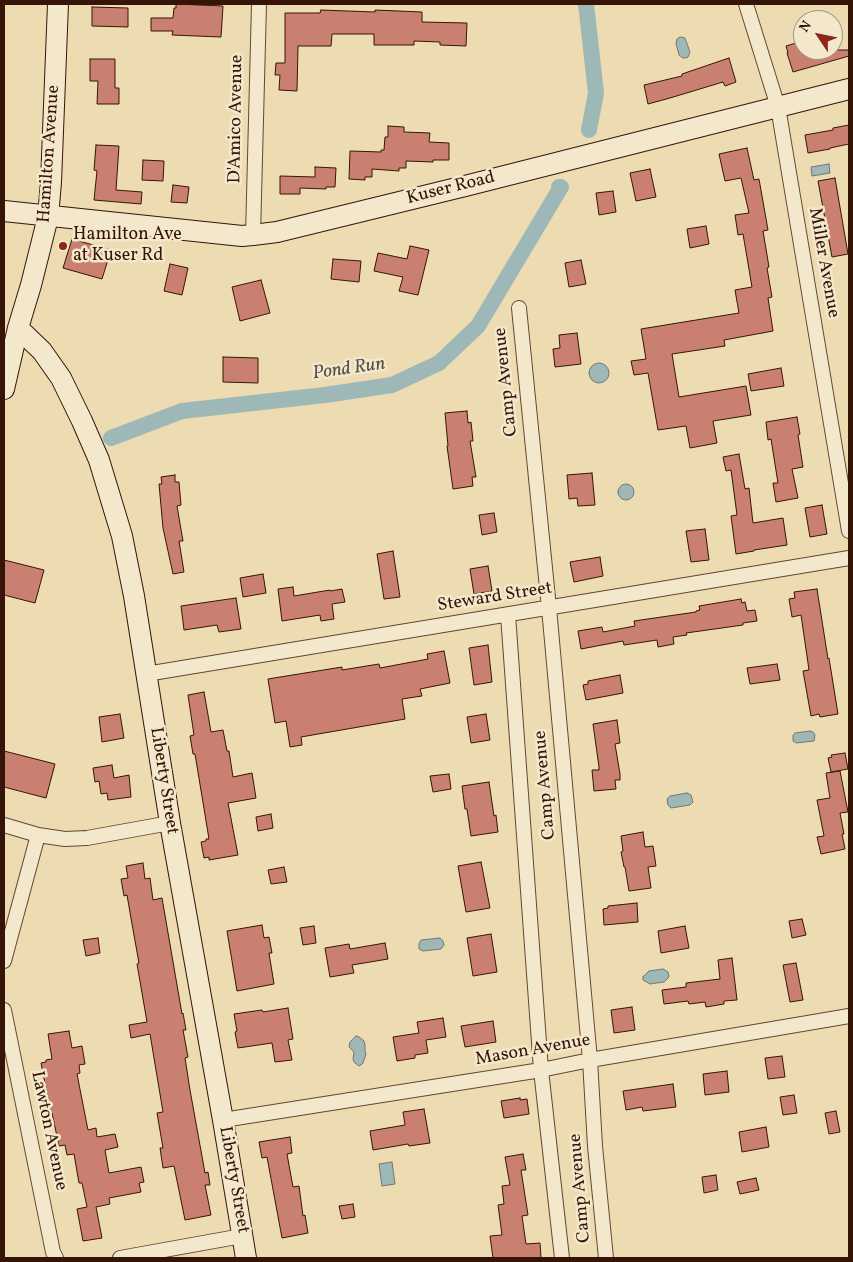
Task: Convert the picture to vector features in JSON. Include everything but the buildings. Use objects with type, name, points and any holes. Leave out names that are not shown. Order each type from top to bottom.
[{"type":"street","name":"Hamilton Avenue","points":[[4,389],[18,328],[48,217],[58,4]]},
{"type":"street","name":"D'Amico Avenue","points":[[253,236],[259,4]]},
{"type":"street","name":"Miller Avenue","points":[[746,4],[778,107],[849,531]]},
{"type":"street","name":"Kuser Road","points":[[4,211],[48,217],[253,236],[277,232],[465,186],[849,89]]},
{"type":"street","name":"Camp Avenue","points":[[518,308],[549,608],[606,1258]]},
{"type":"street","name":"Liberty Street","points":[[18,328],[42,351],[61,378],[99,460],[124,545],[246,1258]]},
{"type":"street","name":"Steward Street","points":[[146,674],[849,558]]},
{"type":"street","name":"Camp Avenue","points":[[508,615],[541,1070],[562,1258]]},
{"type":"street","points":[[4,825],[38,835],[87,838],[170,822]]},
{"type":"street","points":[[4,961],[38,835]]},
{"type":"street","name":"Lawton Avenue","points":[[4,1010],[53,1252],[56,1258]]},
{"type":"street","name":"Mason Avenue","points":[[223,1120],[541,1070],[849,1016]]},
{"type":"street","points":[[120,1258],[242,1236]]},
{"type":"water","points":[[680,37],[685,38],[690,52],[688,57],[685,58],[679,55],[676,43]]},
{"type":"water","points":[[829,164],[830,173],[812,176],[811,167]]},
{"type":"water","points":[[599,363],[606,366],[609,373],[606,380],[599,383],[592,380],[589,373],[592,366]]},
{"type":"water","points":[[623,484],[629,484],[634,489],[632,498],[623,500],[618,495],[618,489]]},
{"type":"water","points":[[810,731],[815,735],[814,741],[796,743],[793,741],[795,733]]},
{"type":"water","points":[[687,793],[691,795],[693,802],[690,805],[671,808],[668,805],[667,799],[670,796]]},
{"type":"water","points":[[440,938],[444,945],[441,949],[423,951],[419,949],[421,940]]},
{"type":"water","points":[[663,969],[668,972],[669,977],[664,982],[650,984],[643,980],[643,976],[649,971]]},
{"type":"water","points":[[356,1036],[364,1041],[366,1054],[363,1063],[359,1066],[354,1062],[354,1052],[349,1047],[350,1042]]},
{"type":"water","points":[[392,1162],[395,1184],[382,1186],[379,1164]]},
{"type":"waterway","name":"Pond Run","points":[[586,4],[596,93],[589,130]]},
{"type":"waterway","name":"Pond Run","points":[[111,438],[182,411],[325,395],[392,385],[439,363],[478,326],[561,187],[559,187]]},
{"type":"place","name":"Hamilton Ave at Kuser Rd","points":[[63,246]]}]
